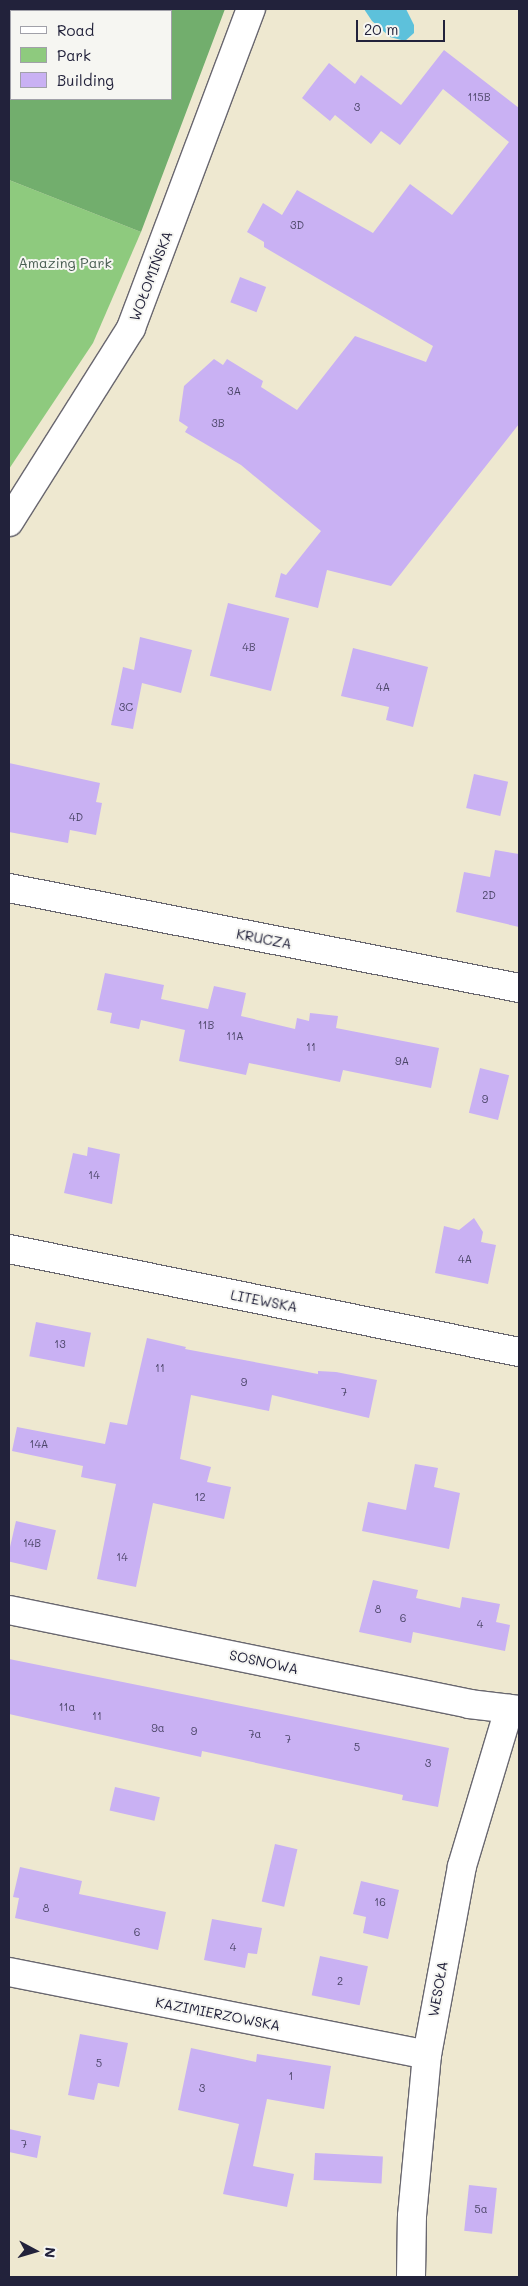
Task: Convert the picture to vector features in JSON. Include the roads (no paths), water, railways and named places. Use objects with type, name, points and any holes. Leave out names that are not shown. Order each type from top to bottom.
[{"type":"street","name":"WOŁOMIŃSKA","points":[[9,522],[131,328],[251,9]]},
{"type":"street","name":"KRUCZA","points":[[9,888],[519,988]]},
{"type":"street","name":"LITEWSKA","points":[[9,1249],[519,1352]]},
{"type":"street","name":"SOSNOWA","points":[[9,1610],[469,1704],[514,1710]]},
{"type":"street","name":"WESOŁA","points":[[411,2277],[412,2216],[427,2055],[462,1866],[514,1710]]},
{"type":"street","name":"KAZIMIERZOWSKA","points":[[9,1972],[427,2055]]},
{"type":"water","points":[[364,9],[406,9],[414,25],[414,33],[405,41],[390,37],[372,21]]},
{"type":"park label","name":"Amazing Park","points":[[65,263]]}]
